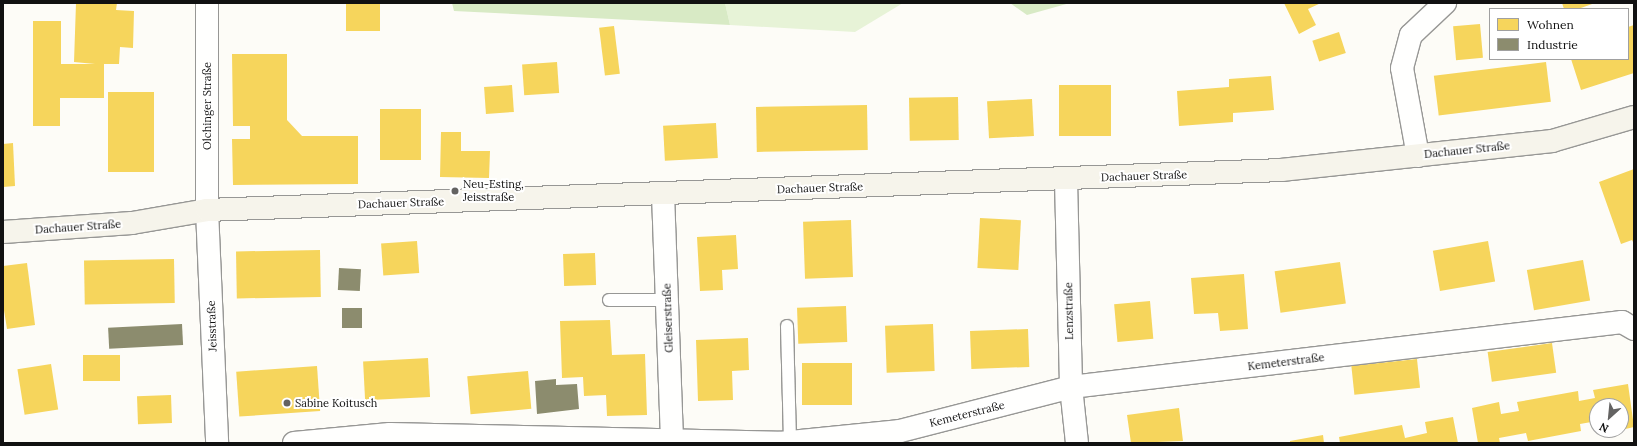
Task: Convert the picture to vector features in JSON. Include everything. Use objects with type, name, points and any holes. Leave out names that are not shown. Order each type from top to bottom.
[{"type":"street","name":"Olchinger Straße","points":[[207,3],[207,210]]},
{"type":"street","points":[[1418,156],[1402,68],[1411,36],[1444,3]]},
{"type":"street","name":"Dachauer Straße","points":[[3,232],[132,223],[207,210],[1066,180],[1281,170],[1552,141],[1634,117]]},
{"type":"street","name":"Lenzstraße","points":[[1066,180],[1071,387],[1077,443]]},
{"type":"street","name":"Gleiserstraße","points":[[663,194],[672,441]]},
{"type":"street","name":"Jeisstraße","points":[[207,210],[217,443]]},
{"type":"street","name":"Kemeterstraße","points":[[294,443],[391,438],[790,441],[900,431],[1071,387],[1622,322],[1634,329]]},
{"type":"lane","points":[[609,300],[668,300]]},
{"type":"lane","points":[[787,326],[790,441]]},
{"type":"green space","points":[[452,3],[725,3],[730,25],[454,11]]},
{"type":"green space","points":[[725,3],[903,3],[855,32],[730,25]]},
{"type":"green space","points":[[1010,3],[1070,3],[1027,15]]},
{"type":"building: Wohnen","points":[[76,3],[117,3],[116,10],[134,11],[133,48],[120,47],[119,64],[104,64],[104,98],[60,98],[60,126],[33,126],[33,21],[61,21],[61,64],[95,64],[74,62]]},
{"type":"building: Wohnen","points":[[346,3],[380,3],[380,31],[346,31]]},
{"type":"building: Wohnen","points":[[1284,3],[1321,3],[1308,9],[1316,25],[1299,34]]},
{"type":"building: Wohnen","points":[[1562,3],[1595,3],[1581,8],[1564,8]]},
{"type":"building: Wohnen","points":[[1480,24],[1483,58],[1456,60],[1453,26]]},
{"type":"building: Wohnen","points":[[1634,25],[1634,73],[1581,90],[1571,60],[1629,60],[1629,27]]},
{"type":"building: Wohnen","points":[[614,26],[620,74],[605,75],[599,28]]},
{"type":"building: Wohnen","points":[[1339,32],[1346,53],[1319,62],[1312,41]]},
{"type":"building: Wohnen","points":[[232,54],[287,54],[287,120],[302,136],[358,136],[358,184],[233,185],[232,139],[250,139],[250,126],[233,126]]},
{"type":"building: Wohnen","points":[[557,62],[559,93],[524,95],[522,64]]},
{"type":"building: Wohnen","points":[[1546,62],[1551,102],[1439,115],[1434,76]]},
{"type":"building: Wohnen","points":[[1271,76],[1274,110],[1233,113],[1233,122],[1179,126],[1177,91],[1229,87],[1229,79]]},
{"type":"building: Wohnen","points":[[512,85],[514,112],[486,114],[484,87]]},
{"type":"building: Wohnen","points":[[1059,85],[1111,85],[1111,136],[1059,136]]},
{"type":"building: Wohnen","points":[[108,92],[154,92],[154,172],[108,172]]},
{"type":"building: Wohnen","points":[[958,97],[959,140],[910,141],[909,98]]},
{"type":"building: Wohnen","points":[[1032,99],[1034,136],[989,138],[987,101]]},
{"type":"building: Wohnen","points":[[867,105],[868,150],[757,152],[756,107]]},
{"type":"building: Wohnen","points":[[380,109],[421,109],[421,160],[380,160]]},
{"type":"building: Wohnen","points":[[716,123],[718,158],[665,161],[663,126]]},
{"type":"building: Wohnen","points":[[441,132],[461,132],[461,151],[490,151],[489,178],[440,177]]},
{"type":"building: Wohnen","points":[[13,143],[15,186],[3,187],[3,144]]},
{"type":"building: Wohnen","points":[[1634,169],[1634,244],[1632,240],[1621,244],[1599,182]]},
{"type":"building: Wohnen","points":[[980,218],[1021,220],[1018,270],[977,268]]},
{"type":"building: Wohnen","points":[[851,220],[853,277],[805,279],[803,222]]},
{"type":"building: Wohnen","points":[[736,235],[738,269],[722,270],[723,290],[700,291],[697,237]]},
{"type":"building: Wohnen","points":[[417,241],[419,273],[383,275],[381,244]]},
{"type":"building: Wohnen","points":[[1488,241],[1495,281],[1440,291],[1433,251]]},
{"type":"building: Wohnen","points":[[320,250],[321,297],[237,298],[236,251]]},
{"type":"building: Wohnen","points":[[595,253],[596,285],[564,286],[563,254]]},
{"type":"building: Wohnen","points":[[174,259],[175,303],[85,305],[84,261]]},
{"type":"building: Wohnen","points":[[1583,260],[1590,300],[1534,310],[1527,270]]},
{"type":"building: Wohnen","points":[[1340,262],[1346,304],[1280,313],[1275,271]]},
{"type":"building: Wohnen","points":[[27,263],[35,325],[7,329],[3,304],[3,266]]},
{"type":"building: Wohnen","points":[[1244,274],[1248,329],[1220,331],[1218,313],[1194,314],[1191,278]]},
{"type":"building: Wohnen","points":[[1150,301],[1153,339],[1117,342],[1114,304]]},
{"type":"building: Wohnen","points":[[846,306],[847,342],[798,344],[797,308]]},
{"type":"building: Wohnen","points":[[610,320],[612,355],[645,354],[647,415],[607,416],[606,395],[584,396],[583,377],[562,378],[560,321]]},
{"type":"building: Wohnen","points":[[933,324],[935,371],[887,373],[885,326]]},
{"type":"building: Wohnen","points":[[1028,329],[1029,367],[971,369],[970,331]]},
{"type":"building: Wohnen","points":[[748,338],[749,370],[732,371],[733,400],[698,401],[696,340]]},
{"type":"building: Wohnen","points":[[1552,343],[1556,373],[1492,382],[1488,352]]},
{"type":"building: Wohnen","points":[[83,355],[120,355],[120,381],[83,381]]},
{"type":"building: Wohnen","points":[[428,358],[430,397],[365,400],[363,361]]},
{"type":"building: Wohnen","points":[[1417,359],[1420,388],[1354,395],[1351,366]]},
{"type":"building: Wohnen","points":[[802,363],[852,363],[852,405],[802,405]]},
{"type":"building: Wohnen","points":[[51,364],[58,409],[25,415],[17,369]]},
{"type":"building: Wohnen","points":[[317,366],[320,411],[239,417],[236,372]]},
{"type":"building: Wohnen","points":[[528,371],[531,409],[471,414],[467,376]]},
{"type":"building: Wohnen","points":[[1628,384],[1634,427],[1629,428],[1629,398],[1595,398],[1593,390]]},
{"type":"building: Wohnen","points":[[1578,391],[1579,401],[1589,399],[1589,422],[1580,424],[1581,431],[1528,441],[1526,433],[1499,438],[1500,443],[1478,443],[1472,408],[1499,402],[1501,414],[1519,411],[1517,402]]},
{"type":"building: Wohnen","points":[[171,395],[172,423],[138,424],[137,396]]},
{"type":"building: Wohnen","points":[[1179,408],[1183,441],[1131,443],[1127,415]]},
{"type":"building: Wohnen","points":[[1453,417],[1458,443],[1340,443],[1339,437],[1402,425],[1405,438],[1427,433],[1425,422]]},
{"type":"building: Wohnen","points":[[1323,435],[1324,443],[1290,443],[1290,441]]},
{"type":"building: Industrie","points":[[339,268],[361,269],[360,291],[338,290]]},
{"type":"building: Industrie","points":[[342,308],[362,308],[362,328],[342,328]]},
{"type":"building: Industrie","points":[[182,324],[183,345],[109,349],[108,328]]},
{"type":"building: Industrie","points":[[556,379],[556,385],[577,384],[579,409],[537,414],[535,381]]},
{"type":"place","name":"Neu-Esting, Jeisstraße","points":[[455,191]]},
{"type":"place","name":"Sabine Koitusch","points":[[287,403]]}]
